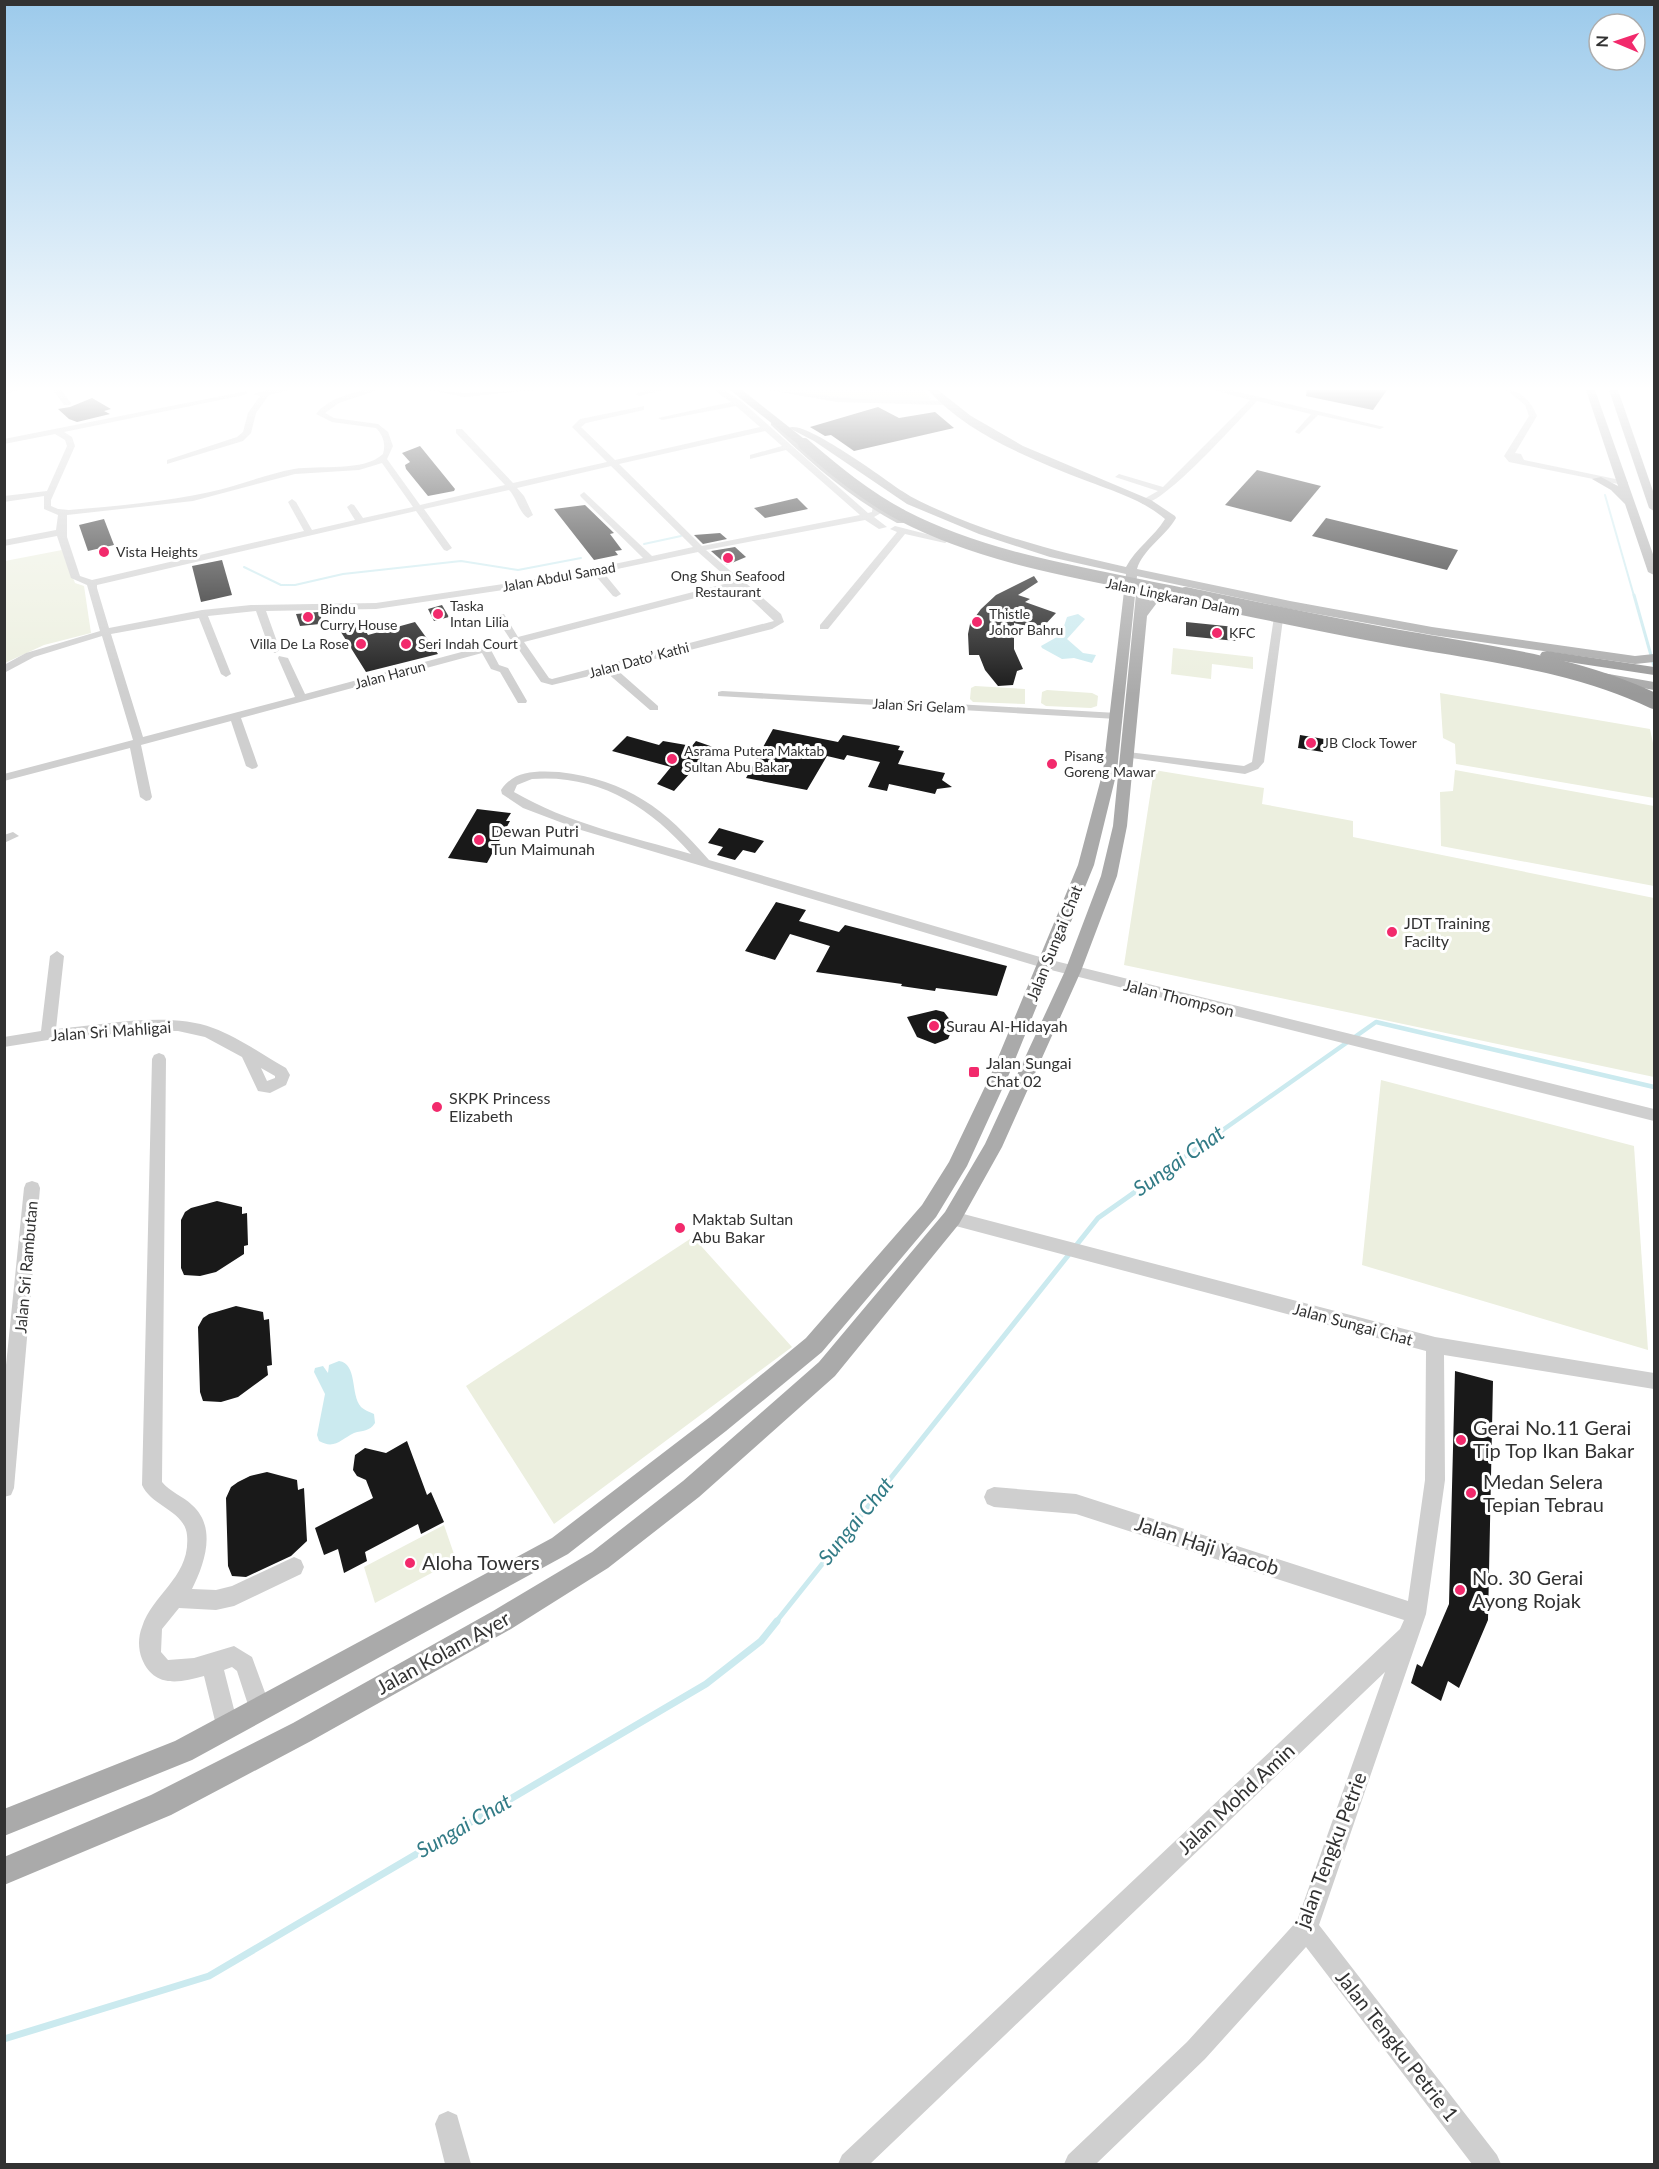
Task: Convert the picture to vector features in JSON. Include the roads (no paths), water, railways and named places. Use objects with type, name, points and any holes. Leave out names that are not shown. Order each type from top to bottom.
[{"type":"highway","name":"Jalan Lingkaran Dalam","points":[[865,491],[877,501],[926,526],[979,545],[1052,565],[1428,643],[1547,658]]},
{"type":"highway","points":[[1547,658],[1653,673]]},
{"type":"highway","points":[[1547,658],[1654,701]]},
{"type":"main road","name":"Jalan Lingkaran Dalam","points":[[853,491],[899,520],[945,540],[997,556],[1137,590],[1423,648],[1653,673]]},
{"type":"main road","name":"Jalan Lingkaran Dalam","points":[[891,491],[929,510],[1001,539],[1094,563],[1290,605],[1653,673]]},
{"type":"main road","points":[[1094,563],[1123,563],[1137,558],[1171,520],[1165,512],[1119,491]]},
{"type":"main road","points":[[1618,491],[1632,506]]},
{"type":"main road","points":[[1627,491],[1654,572]]},
{"type":"main road","points":[[1648,491],[1654,508]]},
{"type":"main road","points":[[1137,558],[1137,590]]},
{"type":"main road","points":[[1137,558],[1148,569],[1169,579]]},
{"type":"main road","name":"Jalan Sungai Chat","points":[[835,1360],[952,1218],[993,1147],[1073,971],[1109,876],[1120,826],[1141,615],[1137,590]]},
{"type":"main road","name":"Jalan Sungai Chat","points":[[260,1708],[560,1546],[590,1525],[814,1345],[929,1211],[957,1166],[986,1105],[1047,964],[1086,865],[1106,789],[1137,590]]},
{"type":"main road","points":[[1141,615],[1152,601],[1170,597]]},
{"type":"main road","points":[[1423,648],[1446,644],[1439,633]]},
{"type":"main road","name":"Jalan Kolam Ayer","points":[[4,1871],[161,1805],[302,1732],[502,1620],[600,1560],[692,1489],[835,1360]]},
{"type":"main road","points":[[4,1823],[183,1751],[260,1708]]},
{"type":"street","points":[[4,499],[50,493],[47,507],[55,512],[63,513],[187,499],[217,491]]},
{"type":"street","points":[[406,491],[447,548]]},
{"type":"street","points":[[63,513],[61,531],[76,578],[92,583],[489,491]]},
{"type":"street","points":[[515,491],[528,515]]},
{"type":"street","points":[[640,491],[700,549],[741,584]]},
{"type":"street","points":[[838,491],[882,527]]},
{"type":"street","points":[[1145,502],[1159,491]]},
{"type":"street","points":[[584,495],[646,557]]},
{"type":"street","points":[[292,501],[309,532]]},
{"type":"street","points":[[351,507],[360,521]]},
{"type":"street","points":[[867,517],[876,513],[876,507]]},
{"type":"street","name":"Jalan Abdul Samad","points":[[4,670],[30,655],[106,632],[202,613],[260,608],[376,606],[536,582],[646,557],[867,517]]},
{"type":"street","name":"Jalan Abdul Samad","points":[[832,524],[882,527],[945,540]]},
{"type":"street","points":[[4,542],[61,531]]},
{"type":"street","points":[[824,627],[903,531]]},
{"type":"street","points":[[596,570],[616,594]]},
{"type":"street","name":"Jalan Harun","points":[[4,778],[517,640],[780,573]]},
{"type":"street","points":[[92,583],[137,743],[146,797]]},
{"type":"street","name":"Jalan Dato’ Kathi","points":[[517,640],[548,682],[768,627],[779,621],[777,616],[741,584]]},
{"type":"street","points":[[260,608],[301,698]]},
{"type":"street","points":[[202,613],[226,674]]},
{"type":"street","points":[[500,616],[517,640]]},
{"type":"street","points":[[1128,755],[1245,770],[1254,767],[1258,762],[1278,620]]},
{"type":"street","points":[[485,649],[495,667],[504,670],[522,701]]},
{"type":"street","points":[[608,668],[654,708]]},
{"type":"street","name":"Jalan Sri Gelam","points":[[722,694],[1117,716]]},
{"type":"street","points":[[235,716],[252,766]]},
{"type":"street","name":"Jalan Thompson","points":[[707,865],[661,816],[627,794],[606,785],[555,774],[531,775],[518,779],[510,784],[507,790],[508,794],[527,805],[554,816],[707,865],[1047,964],[1654,1115]]},
{"type":"street","points":[[48,1035],[57,956]]},
{"type":"street","name":"Jalan Sri Mahligai","points":[[4,1042],[48,1035],[145,1026],[178,1026],[209,1032],[248,1054]]},
{"type":"street","points":[[159,1059],[152,1485],[158,1495],[170,1499],[187,1512],[195,1528],[197,1544],[195,1560],[174,1598],[152,1627],[149,1646],[153,1662],[163,1670],[184,1671],[234,1656],[245,1664],[260,1708]]},
{"type":"street","name":"Jalan Sri Rambutan","points":[[4,1488],[32,1188]]},
{"type":"street","name":"Jalan Sungai Chat","points":[[952,1218],[1062,1249],[1435,1345],[1654,1381]]},
{"type":"street","points":[[1413,1624],[1435,1480],[1435,1345]]},
{"type":"street","name":"Jalan Haji Yaacob","points":[[994,1497],[1076,1503],[1413,1624]]},
{"type":"street","points":[[174,1598],[216,1600],[234,1596],[294,1567]]},
{"type":"street","name":"jalan Tengku Petrie","points":[[1077,2164],[1125,2121],[1274,1966],[1306,1928],[1413,1624]]},
{"type":"street","name":"Jalan Mohd Amin","points":[[851,2164],[1413,1624]]},
{"type":"street","points":[[211,1664],[221,1695],[227,1725]]},
{"type":"street","name":"Jalan Tengku Petrie 1","points":[[1306,1928],[1488,2164]]},
{"type":"street","points":[[448,2124],[458,2164]]},
{"type":"water","points":[[1078,614],[1085,619],[1067,639],[1083,653],[1096,655],[1092,663],[1074,658],[1062,659],[1041,646],[1065,630],[1067,617]]},
{"type":"water","points":[[339,1361],[345,1363],[349,1368],[358,1401],[362,1408],[374,1414],[375,1423],[368,1429],[354,1433],[338,1443],[329,1444],[319,1441],[317,1435],[325,1394],[314,1372],[315,1368],[323,1366],[328,1373],[329,1365]]},
{"type":"waterway","points":[[1605,495],[1634,596]]},
{"type":"waterway","points":[[644,544],[681,536]]},
{"type":"waterway","points":[[244,567],[281,585],[295,585],[343,574],[461,561],[518,570],[581,558]]},
{"type":"waterway","points":[[1634,595],[1654,666]]},
{"type":"waterway","name":"Sungai Chat","points":[[1132,1194],[1376,1022],[1654,1087]]},
{"type":"waterway","name":"Sungai Chat","points":[[776,1622],[1098,1218],[1135,1192]]},
{"type":"waterway","name":"Sungai Chat","points":[[4,2039],[209,1976],[706,1684],[761,1641],[777,1621]]},
{"type":"place","name":"Vista Heights","points":[[104,552]]},
{"type":"place","name":"Ong Shun Seafood Restaurant","points":[[728,558]]},
{"type":"place","name":"Taska Intan Lilia","points":[[438,614]]},
{"type":"place","name":"Bindu Curry House","points":[[308,617]]},
{"type":"place","name":"Thistle Johor Bahru","points":[[977,622]]},
{"type":"place","name":"KFC","points":[[1217,633]]},
{"type":"place","name":"Villa De La Rose","points":[[361,644]]},
{"type":"place","name":"Seri Indah Court","points":[[406,644]]},
{"type":"place","name":"JB Clock Tower","points":[[1311,743]]},
{"type":"place","name":"Asrama Putera Maktab Sultan Abu Bakar","points":[[672,759]]},
{"type":"place","name":"Pisang Goreng Mawar","points":[[1052,764]]},
{"type":"place","name":"Dewan Putri Tun Maimunah","points":[[479,840]]},
{"type":"place","name":"JDT Training Facilty","points":[[1392,932]]},
{"type":"place","name":"Surau Al-Hidayah","points":[[934,1026]]},
{"type":"place","name":"Jalan Sungai Chat 02","points":[[974,1072]]},
{"type":"place","name":"SKPK Princess Elizabeth","points":[[437,1107]]},
{"type":"place","name":"Maktab Sultan Abu Bakar","points":[[680,1228]]},
{"type":"place","name":"Gerai No.11 Gerai Tip Top Ikan Bakar","points":[[1461,1440]]},
{"type":"place","name":"Medan Selera Tepian Tebrau","points":[[1471,1493]]},
{"type":"place","name":"Aloha Towers","points":[[410,1563]]},
{"type":"place","name":"No. 30 Gerai Ayong Rojak","points":[[1460,1590]]}]
